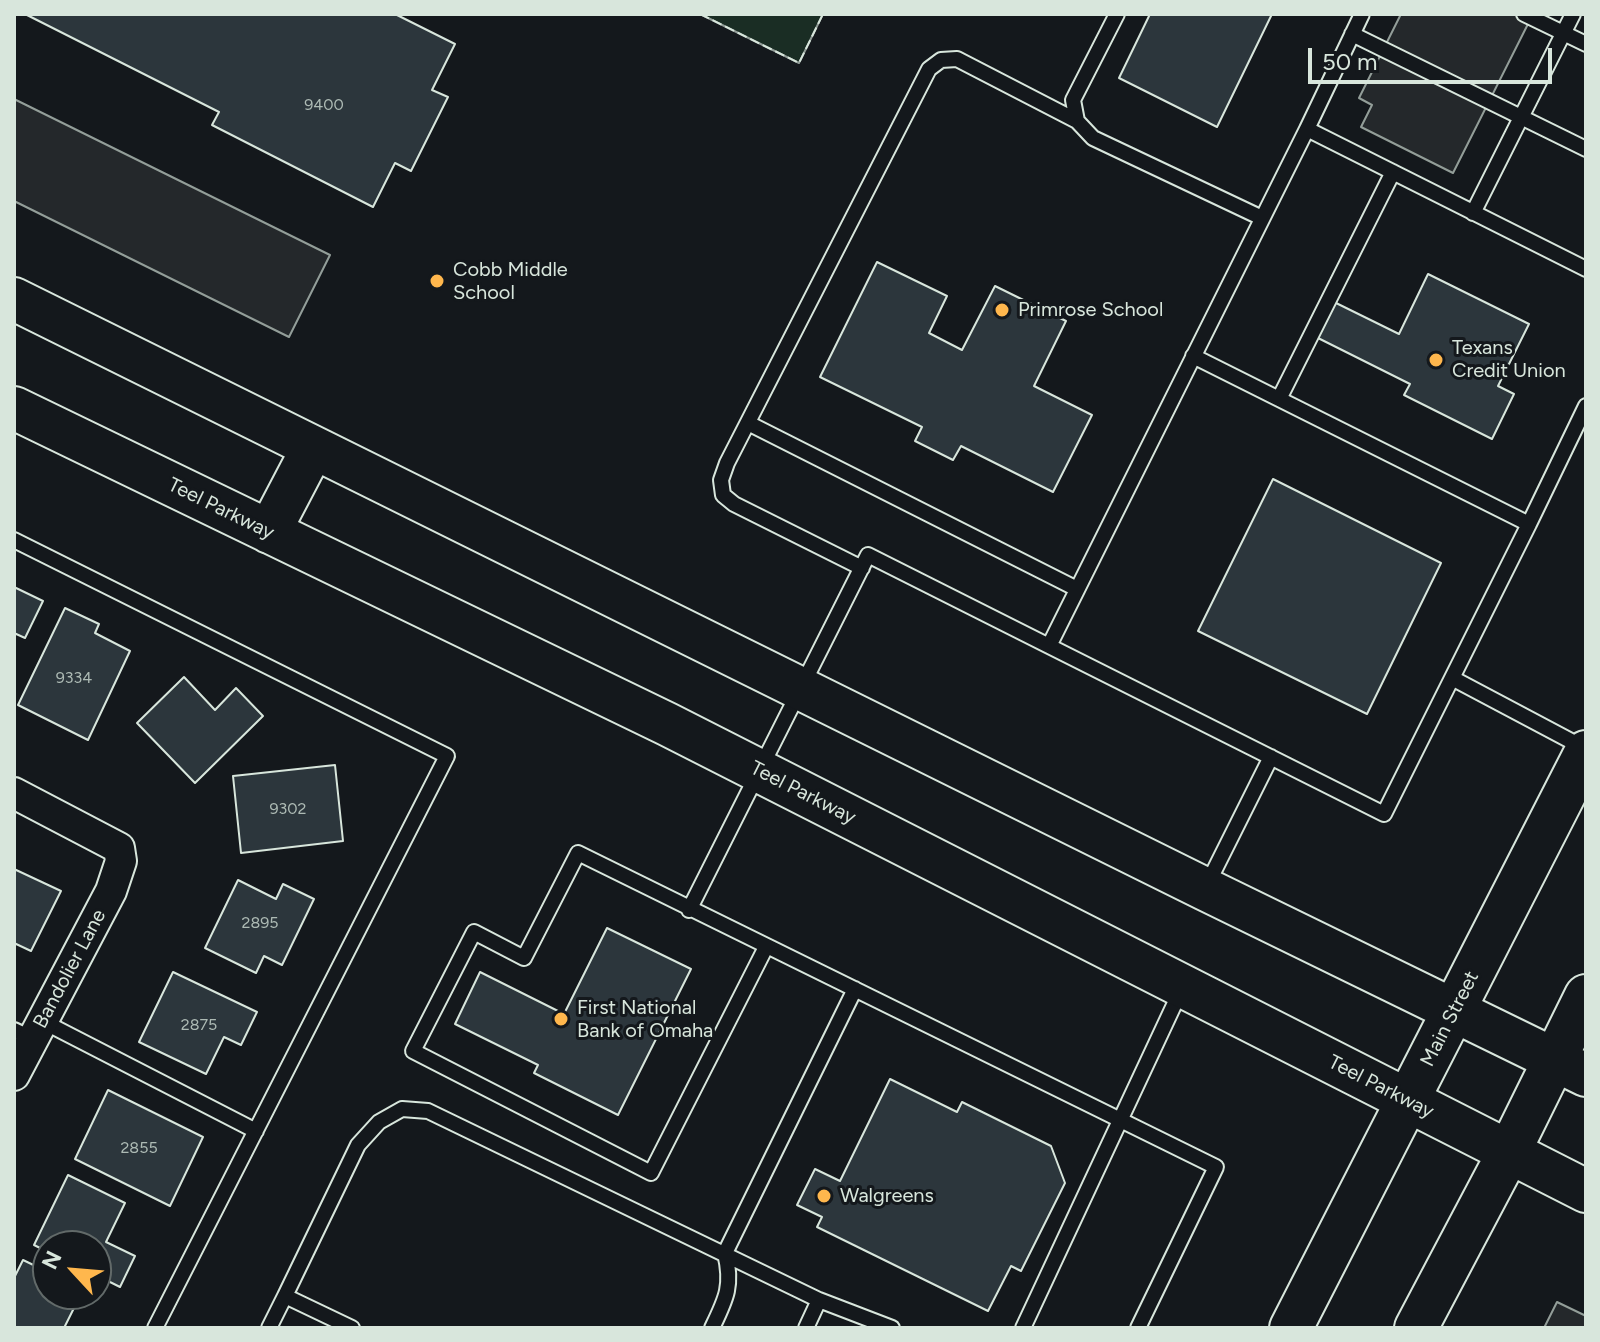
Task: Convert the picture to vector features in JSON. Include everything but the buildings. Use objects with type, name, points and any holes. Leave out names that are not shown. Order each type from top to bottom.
[{"type":"main road","points":[[14,299],[1570,1068]]},
{"type":"main road","name":"Teel Parkway","points":[[14,408],[760,771],[1586,1191]]},
{"type":"main road","points":[[269,532],[313,448]]},
{"type":"main road","name":"Main Street","points":[[1291,1328],[1586,750]]},
{"type":"main road","points":[[1416,1328],[1508,1154],[1570,1068],[1586,996]]},
{"type":"street","name":"Bandolier Lane","points":[[14,793],[119,848],[121,861],[111,891],[30,1030],[14,1075]]},
{"type":"lane","points":[[1077,121],[1073,100],[1117,14]]},
{"type":"lane","points":[[1049,646],[1362,14]]},
{"type":"lane","points":[[1524,14],[1586,44]]},
{"type":"lane","points":[[1473,213],[1573,14]]},
{"type":"lane","points":[[1352,34],[1586,149]]},
{"type":"lane","points":[[862,568],[734,504],[723,495],[721,480],[929,69],[941,60],[957,59],[1077,121],[1093,138],[1262,218]]},
{"type":"lane","points":[[1307,129],[1586,269]]},
{"type":"lane","points":[[1279,399],[1393,172]]},
{"type":"lane","points":[[1193,356],[1529,524]]},
{"type":"lane","points":[[689,910],[868,555],[1384,814],[1586,406]]},
{"type":"lane","points":[[748,423],[1077,589]]},
{"type":"lane","points":[[14,540],[447,756],[155,1328]]},
{"type":"lane","points":[[1452,678],[1586,750]]},
{"type":"lane","points":[[1205,889],[1271,757]]},
{"type":"lane","points":[[766,947],[651,1173],[413,1051],[474,932],[524,958],[578,853],[1216,1167],[1138,1328]]},
{"type":"lane","points":[[1023,1328],[1182,987]]},
{"type":"lane","points":[[712,1328],[726,1299],[731,1276],[725,1253],[855,989]]},
{"type":"lane","points":[[30,1030],[256,1131]]},
{"type":"lane","points":[[269,1328],[358,1145],[379,1122],[402,1109],[428,1111],[819,1300],[892,1328]]},
{"type":"lane","points":[[285,1296],[352,1328]]},
{"type":"lane","points":[[806,1328],[819,1300]]},
{"type":"green space","points":[[700,14],[823,14],[799,63]]},
{"type":"shaded area","points":[[1401,14],[1533,14],[1453,173],[1361,127],[1372,105],[1359,98]]},
{"type":"shaded area","points":[[14,99],[330,255],[289,337],[14,201]]},
{"type":"shaded area","points":[[1557,1302],[1586,1316],[1586,1328],[1544,1328]]},
{"type":"fence","points":[[700,14],[799,63],[823,14]]},
{"type":"place","name":"Cobb Middle School","points":[[437,281]]},
{"type":"place","name":"Primrose School","points":[[1002,310]]},
{"type":"place","name":"Texans Credit Union","points":[[1436,360]]},
{"type":"place","name":"First National Bank of Omaha","points":[[561,1019]]},
{"type":"place","name":"Walgreens","points":[[824,1196]]}]
